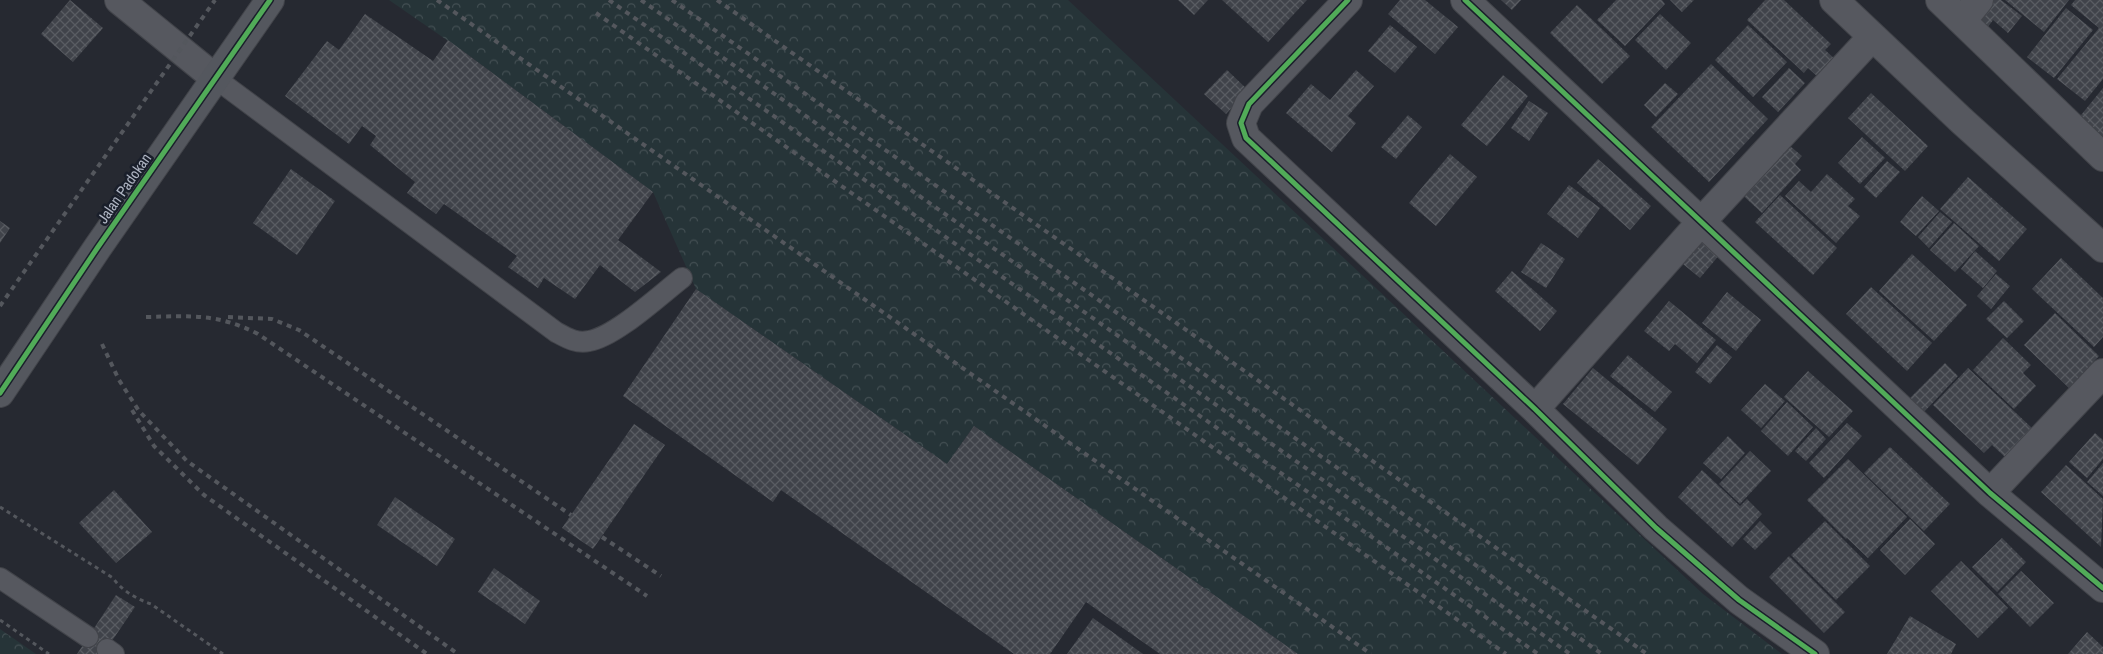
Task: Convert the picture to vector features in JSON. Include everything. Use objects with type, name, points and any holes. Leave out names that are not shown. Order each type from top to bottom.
[{"type":"street","points":[[119,0],[215,78]]},
{"type":"street","name":"Jalan Padokan","points":[[0,393],[270,0]]},
{"type":"street","points":[[1348,0],[1254,97],[1242,117],[1242,130],[1246,138],[1535,409],[1664,535],[1740,600],[1815,654]]},
{"type":"street","points":[[1465,0],[1990,493],[2103,588]]},
{"type":"street","points":[[1834,0],[2103,248]]},
{"type":"street","points":[[1940,0],[2103,157]]},
{"type":"street","points":[[1962,21],[1979,0]]},
{"type":"street","points":[[1535,409],[1701,222],[1872,37]]},
{"type":"street","points":[[1990,493],[2103,373]]},
{"type":"lane","points":[[215,78],[548,326],[571,340],[587,342],[604,337],[682,278]]},
{"type":"lane","points":[[0,578],[88,637]]},
{"type":"path","points":[[0,507],[113,578],[119,586],[151,604],[223,654]]},
{"type":"path","points":[[0,620],[49,654]]},
{"type":"green space","points":[[389,0],[1068,0],[1703,594],[1782,654],[1298,654],[974,426],[947,464],[696,289],[653,192],[467,54]]},
{"type":"green space","points":[[0,629],[36,654],[0,654]]},
{"type":"building","points":[[70,0],[103,28],[73,62],[41,34]]},
{"type":"building","points":[[1178,0],[1208,0],[1194,15]]},
{"type":"building","points":[[1222,0],[1307,0],[1268,42]]},
{"type":"building","points":[[1400,0],[1425,0],[1458,27],[1435,54],[1388,14]]},
{"type":"building","points":[[1501,0],[1521,0],[1512,10]]},
{"type":"building","points":[[1616,0],[1662,0],[1665,4],[1625,46],[1597,20]]},
{"type":"building","points":[[1670,0],[1694,0],[1682,12]]},
{"type":"building","points":[[1765,0],[1784,0],[1831,44],[1825,50],[1835,59],[1818,77],[1808,68],[1804,73],[1747,20]]},
{"type":"building","points":[[1984,0],[2001,0],[2022,16],[2008,33],[1993,20],[1988,27],[1972,15]]},
{"type":"building","points":[[2005,0],[2069,0],[2044,32]]},
{"type":"building","points":[[2075,0],[2103,0],[2103,79],[2085,101],[2057,79],[2099,28],[2071,5]]},
{"type":"building","points":[[1577,5],[1630,56],[1602,84],[1550,33]]},
{"type":"building","points":[[2066,8],[2093,30],[2054,78],[2027,57]]},
{"type":"building","points":[[365,14],[433,61],[448,40],[653,192],[618,240],[661,272],[635,292],[600,265],[575,299],[544,278],[538,288],[508,267],[517,256],[444,204],[436,214],[407,193],[415,182],[370,145],[376,136],[362,126],[349,144],[285,96],[327,41],[339,50]]},
{"type":"building","points":[[1660,14],[1691,43],[1666,70],[1635,40]]},
{"type":"building","points":[[1390,25],[1417,47],[1395,73],[1368,51]]},
{"type":"building","points":[[1748,25],[1787,62],[1753,97],[1715,60]]},
{"type":"building","points":[[1711,64],[1768,119],[1709,182],[1651,127]]},
{"type":"building","points":[[1789,68],[1805,83],[1778,112],[1762,97]]},
{"type":"building","points":[[1227,70],[1248,90],[1226,114],[1204,94]]},
{"type":"building","points":[[1356,70],[1374,86],[1348,116],[1356,123],[1332,152],[1286,113],[1311,84],[1330,100]]},
{"type":"building","points":[[1503,75],[1528,96],[1487,146],[1461,125]]},
{"type":"building","points":[[1665,83],[1678,94],[1656,117],[1644,105]]},
{"type":"building","points":[[2103,88],[2103,142],[2077,120]]},
{"type":"building","points":[[1871,93],[1928,146],[1905,171],[1848,118]]},
{"type":"building","points":[[1529,101],[1548,113],[1529,141],[1511,128]]},
{"type":"building","points":[[1408,115],[1422,127],[1396,159],[1381,147]]},
{"type":"building","points":[[1862,137],[1885,158],[1860,184],[1838,163]]},
{"type":"building","points":[[1784,141],[1802,156],[1795,164],[1801,170],[1762,213],[1738,191]]},
{"type":"building","points":[[1450,154],[1477,177],[1436,226],[1409,203]]},
{"type":"building","points":[[1598,159],[1651,206],[1630,230],[1577,183]]},
{"type":"building","points":[[1887,161],[1900,172],[1876,198],[1864,187]]},
{"type":"building","points":[[291,169],[335,201],[297,255],[253,223]]},
{"type":"building","points":[[1827,174],[1855,199],[1848,206],[1860,216],[1836,243],[1785,196],[1799,181],[1811,192]]},
{"type":"building","points":[[1968,177],[2027,229],[1999,261],[1940,209]]},
{"type":"building","points":[[1569,185],[1600,208],[1578,238],[1547,214]]},
{"type":"building","points":[[1780,195],[1837,248],[1813,275],[1755,222]]},
{"type":"building","points":[[1922,196],[1939,211],[1916,236],[1900,222]]},
{"type":"building","points":[[1940,212],[1952,222],[1929,248],[1918,237]]},
{"type":"building","points":[[0,221],[10,228],[0,243]]},
{"type":"building","points":[[1954,223],[1979,246],[1955,272],[1930,250]]},
{"type":"building","points":[[1703,239],[1721,253],[1700,278],[1683,264]]},
{"type":"building","points":[[1541,243],[1565,259],[1546,288],[1521,272]]},
{"type":"building","points":[[1975,251],[1997,271],[1983,288],[1961,269]]},
{"type":"building","points":[[1912,254],[1967,305],[1934,341],[1879,291]]},
{"type":"building","points":[[2061,258],[2103,298],[2103,337],[2094,347],[2032,289]]},
{"type":"building","points":[[1512,271],[1557,311],[1540,331],[1495,291]]},
{"type":"building","points":[[1996,274],[2010,286],[1991,309],[1977,296]]},
{"type":"building","points":[[1871,287],[1932,343],[1907,371],[1846,314]]},
{"type":"building","points":[[696,289],[947,464],[974,426],[1298,654],[1160,654],[1086,602],[1050,654],[1014,654],[781,490],[773,502],[623,396]]},
{"type":"building","points":[[1727,292],[1761,320],[1736,351],[1702,323]]},
{"type":"building","points":[[1669,301],[1716,340],[1697,363],[1675,344],[1669,351],[1644,331]]},
{"type":"building","points":[[2004,301],[2024,321],[2007,338],[1986,319]]},
{"type":"building","points":[[2055,313],[2099,356],[2069,388],[2024,345]]},
{"type":"building","points":[[2003,338],[2031,365],[2023,373],[2036,386],[2014,409],[1973,370]]},
{"type":"building","points":[[1717,345],[1732,357],[1710,384],[1695,372]]},
{"type":"building","points":[[1628,355],[1672,392],[1655,412],[1610,376]]},
{"type":"building","points":[[1945,363],[1958,376],[1924,412],[1910,398]]},
{"type":"building","points":[[1593,368],[1667,429],[1638,465],[1563,404]]},
{"type":"building","points":[[1968,368],[2032,428],[2005,457],[1992,445],[1984,453],[1933,405]]},
{"type":"building","points":[[1808,371],[1853,411],[1829,437],[1784,397]]},
{"type":"building","points":[[1765,384],[1785,401],[1761,428],[1741,410]]},
{"type":"building","points":[[1787,402],[1813,427],[1788,456],[1761,431]]},
{"type":"building","points":[[1847,423],[1862,436],[1824,478],[1809,463]]},
{"type":"building","points":[[634,424],[665,445],[593,549],[562,528]]},
{"type":"building","points":[[1816,428],[1826,439],[1806,461],[1795,451]]},
{"type":"building","points":[[2095,433],[2103,440],[2103,459],[2087,478],[2069,462]]},
{"type":"building","points":[[1728,436],[1745,453],[1721,479],[1703,463]]},
{"type":"building","points":[[1890,447],[1950,504],[1924,531],[1864,473]]},
{"type":"building","points":[[1750,451],[1771,471],[1740,504],[1719,484]]},
{"type":"building","points":[[1848,459],[1907,517],[1868,558],[1847,538],[1858,526],[1846,539],[1807,500]]},
{"type":"building","points":[[2103,463],[2103,496],[2087,482]]},
{"type":"building","points":[[2066,465],[2103,499],[2101,547],[2041,492]]},
{"type":"building","points":[[1702,470],[1740,506],[1747,499],[1762,514],[1732,547],[1678,497]]},
{"type":"building","points":[[114,490],[152,532],[116,563],[79,523]]},
{"type":"building","points":[[395,497],[455,539],[437,566],[377,525]]},
{"type":"building","points":[[1910,519],[1935,544],[1905,575],[1880,550]]},
{"type":"building","points":[[1760,521],[1772,533],[1755,550],[1743,539]]},
{"type":"building","points":[[1825,521],[1870,566],[1836,600],[1791,555]]},
{"type":"building","points":[[2002,538],[2026,562],[1997,592],[1972,567]]},
{"type":"building","points":[[1789,556],[1845,612],[1824,633],[1769,577]]},
{"type":"building","points":[[1961,561],[2008,608],[1978,638],[1931,591]]},
{"type":"building","points":[[494,568],[540,601],[525,624],[478,592]]},
{"type":"building","points":[[2021,571],[2054,603],[2030,627],[1998,594]]},
{"type":"building","points":[[116,595],[135,607],[103,654],[77,654]]},
{"type":"building","points":[[1910,616],[1956,644],[1951,654],[1887,654]]},
{"type":"building","points":[[1093,618],[1143,654],[1067,654]]},
{"type":"building","points":[[2087,632],[2103,647],[2103,654],[2068,654]]},
{"type":"railway","points":[[0,306],[215,0]]},
{"type":"railway","points":[[437,0],[1371,654]]},
{"type":"railway","points":[[609,0],[1538,654]]},
{"type":"railway","points":[[641,0],[1570,654]]},
{"type":"railway","points":[[672,0],[1602,654]]},
{"type":"railway","points":[[717,0],[1647,654]]},
{"type":"railway","points":[[596,13],[1506,654]]},
{"type":"railway","points":[[146,317],[204,317],[230,322],[258,334],[647,596]]},
{"type":"railway","points":[[228,317],[272,319],[299,330],[571,515]]},
{"type":"railway","points":[[102,344],[119,380],[139,411],[187,461],[458,654]]},
{"type":"railway","points":[[132,410],[154,446],[204,495],[427,654]]},
{"type":"railway","points":[[602,537],[661,576]]},
{"type":"cycle path","points":[[0,393],[98,247],[270,0]]},
{"type":"cycle path","points":[[1348,0],[1249,104],[1241,123],[1246,138],[1535,409],[1656,528],[1739,600],[1815,654]]},
{"type":"cycle path","points":[[1465,0],[1990,493],[2103,588]]}]
